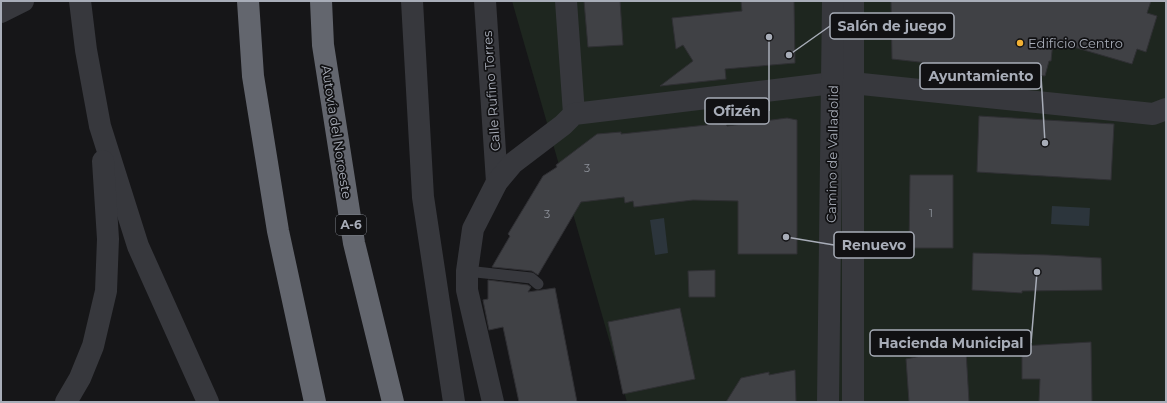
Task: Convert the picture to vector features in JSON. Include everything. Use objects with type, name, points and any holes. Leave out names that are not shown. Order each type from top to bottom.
[{"type":"highway","points":[[248,1],[253,76],[278,231],[315,402]]},
{"type":"highway","name":"Autovía del Noroeste","points":[[320,1],[323,45],[354,243],[393,402]]},
{"type":"street","points":[[1,12],[23,1]]},
{"type":"street","points":[[66,402],[80,378],[94,346],[106,291],[108,239],[100,126],[86,50],[80,1]]},
{"type":"street","name":"Calle Rufino Torres","points":[[485,1],[497,182]]},
{"type":"street","points":[[566,1],[574,114],[843,83],[1159,112]]},
{"type":"street","name":"Camino de Valladolid","points":[[833,1],[843,83],[853,402]]},
{"type":"street","points":[[843,83],[853,1]]},
{"type":"street","points":[[412,3],[423,196],[454,402]]},
{"type":"street","name":"Camino de Valladolid","points":[[828,402],[843,83]]},
{"type":"street","name":"Calle Rufino Torres","points":[[493,402],[467,290],[467,271],[473,229],[497,182],[513,163],[563,125],[574,114]]},
{"type":"street","points":[[100,126],[138,246],[208,402]]},
{"type":"lane","points":[[467,271],[531,278],[538,284]]},
{"type":"shaded area","points":[[512,1],[1166,1],[1166,402],[627,402]]},
{"type":"shaded area","points":[[1052,206],[1090,208],[1089,226],[1051,224]]},
{"type":"shaded area","points":[[664,218],[668,253],[655,255],[650,220]]},
{"type":"building","points":[[584,1],[620,1],[623,45],[588,47]]},
{"type":"building","points":[[741,1],[794,1],[795,63],[725,69],[726,79],[660,86],[693,61],[683,45],[676,49],[672,18],[742,11]]},
{"type":"building","points":[[891,1],[1151,1],[1147,13],[1157,16],[1146,52],[1137,49],[1132,64],[1053,41],[1051,61],[1049,61],[1045,76],[892,59]]},
{"type":"building","points":[[979,116],[1114,124],[1111,180],[977,172]]},
{"type":"building","points":[[787,118],[797,120],[797,254],[738,254],[738,201],[693,200],[634,207],[633,201],[625,203],[624,197],[581,202],[538,275],[532,271],[492,267],[510,236],[508,234],[543,176],[557,167],[556,165],[597,134],[621,132],[621,134],[726,123],[727,126]]},
{"type":"building","points":[[910,175],[953,175],[953,248],[909,248]]},
{"type":"building","points":[[973,253],[1101,258],[1102,290],[1022,291],[1022,293],[972,290]]},
{"type":"building","points":[[715,270],[715,297],[689,297],[688,271]]},
{"type":"building","points":[[488,280],[528,285],[531,287],[528,292],[555,288],[577,402],[519,402],[503,327],[489,330],[483,300],[488,299]]},
{"type":"building","points":[[680,308],[695,379],[623,394],[608,322]]},
{"type":"building","points":[[1091,342],[1092,402],[1039,402],[1040,379],[1022,379],[1022,346]]},
{"type":"building","points":[[966,351],[969,402],[909,402],[906,359],[926,355]]},
{"type":"building","points":[[795,370],[796,402],[726,402],[741,378],[769,372],[769,375]]},
{"type":"place","name":"Ofizén","points":[[769,37]]},
{"type":"place","name":"Edificio Centro","points":[[1020,43]]},
{"type":"place","name":"Salón de juego","points":[[789,55]]},
{"type":"place","name":"Ayuntamiento","points":[[1045,143]]},
{"type":"place","name":"Renuevo","points":[[786,237]]},
{"type":"place","name":"Hacienda Municipal","points":[[1037,272]]}]
